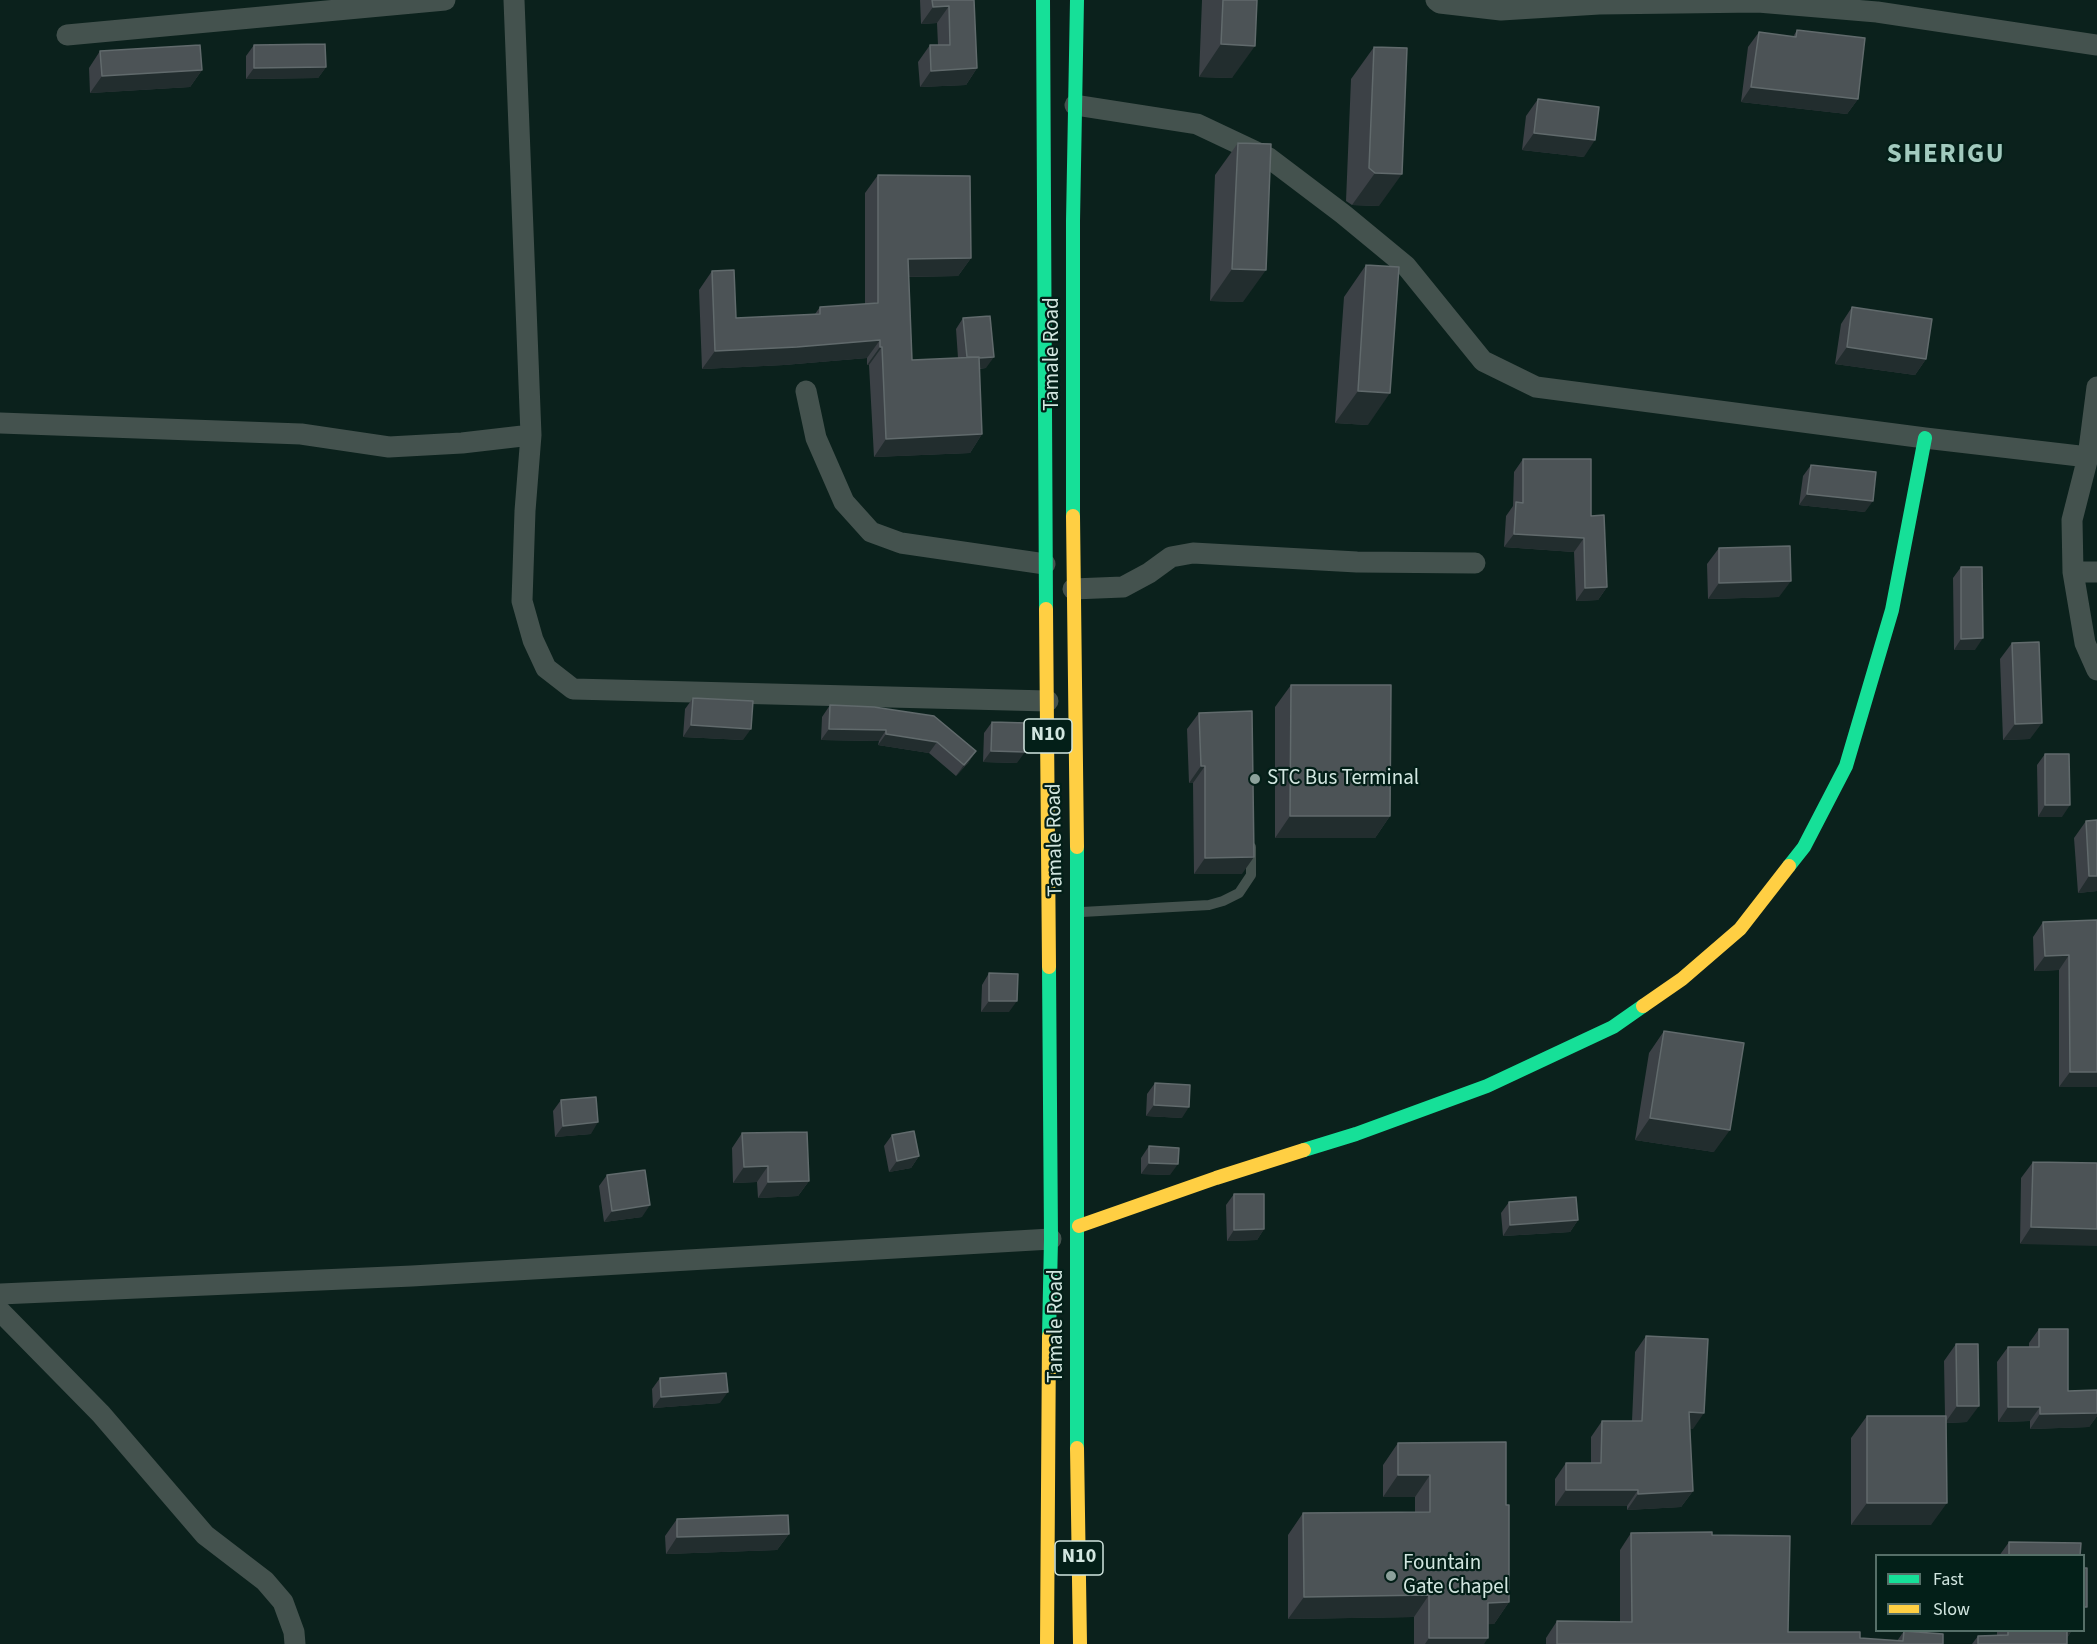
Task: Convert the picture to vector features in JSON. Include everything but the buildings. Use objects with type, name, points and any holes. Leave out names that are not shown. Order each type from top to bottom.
[{"type":"main road","name":"Tamale Road","points":[[1043,0],[1051,1239],[1062,1472],[1080,1644]]},
{"type":"main road","name":"Tamale Road","points":[[1047,1644],[1062,1472],[1079,1226],[1074,589],[1077,0]]},
{"type":"main road","points":[[1079,1226],[1216,1178],[1356,1134],[1487,1086],[1613,1028],[1682,979],[1740,929],[1804,847],[1846,766],[1892,610],[1925,438]]},
{"type":"main road","points":[[1049,882],[1078,882]]},
{"type":"street","points":[[67,35],[445,0]]},
{"type":"street","points":[[514,0],[531,435],[525,511],[522,602],[533,640],[546,668],[573,688],[1048,700]]},
{"type":"street","points":[[1436,0],[1440,3],[1469,3],[1501,10],[1599,4],[1758,2],[1877,12],[2097,45]]},
{"type":"street","points":[[1075,105],[1197,124],[1269,158],[1343,213],[1406,266],[1483,361],[1536,387],[2088,457]]},
{"type":"street","points":[[2097,387],[2088,457],[2072,520],[2073,572],[2085,643],[2097,670]]},
{"type":"street","points":[[806,391],[816,438],[843,502],[871,532],[901,543],[1045,564]]},
{"type":"street","points":[[0,423],[300,434],[388,447],[462,443],[531,435]]},
{"type":"street","points":[[1074,589],[1123,586],[1149,573],[1171,556],[1193,553],[1358,562],[1476,563]]},
{"type":"street","points":[[2073,572],[2097,572]]},
{"type":"street","points":[[0,1294],[412,1276],[1051,1239]]},
{"type":"street","points":[[0,1311],[101,1414],[205,1535],[265,1581],[283,1602],[294,1632],[295,1644]]},
{"type":"lane","points":[[1078,912],[1209,905],[1223,901],[1239,893],[1251,875],[1251,840]]},
{"type":"traffic: fast","points":[[1043,0],[1046,609]]},
{"type":"traffic: fast","points":[[1073,516],[1073,221],[1077,0]]},
{"type":"traffic: fast","points":[[1789,866],[1804,847],[1846,766],[1892,610],[1925,438]]},
{"type":"traffic: fast","points":[[1077,847],[1077,1448]]},
{"type":"traffic: fast","points":[[1049,967],[1051,1239],[1049,1336]]},
{"type":"traffic: fast","points":[[1304,1150],[1356,1134],[1487,1086],[1613,1027],[1643,1006]]},
{"type":"traffic: slow","points":[[1073,516],[1077,847]]},
{"type":"traffic: slow","points":[[1046,609],[1049,967]]},
{"type":"traffic: slow","points":[[1643,1006],[1682,979],[1740,929],[1789,866]]},
{"type":"traffic: slow","points":[[1079,1226],[1304,1150]]},
{"type":"traffic: slow","points":[[1047,1644],[1049,1336]]},
{"type":"traffic: slow","points":[[1077,1448],[1080,1644]]},
{"type":"place","name":"STC Bus Terminal","points":[[1255,779]]},
{"type":"place","name":"Fountain Gate Chapel","points":[[1391,1576]]},
{"type":"district","name":"SHERIGU","points":[[1946,156]]}]
